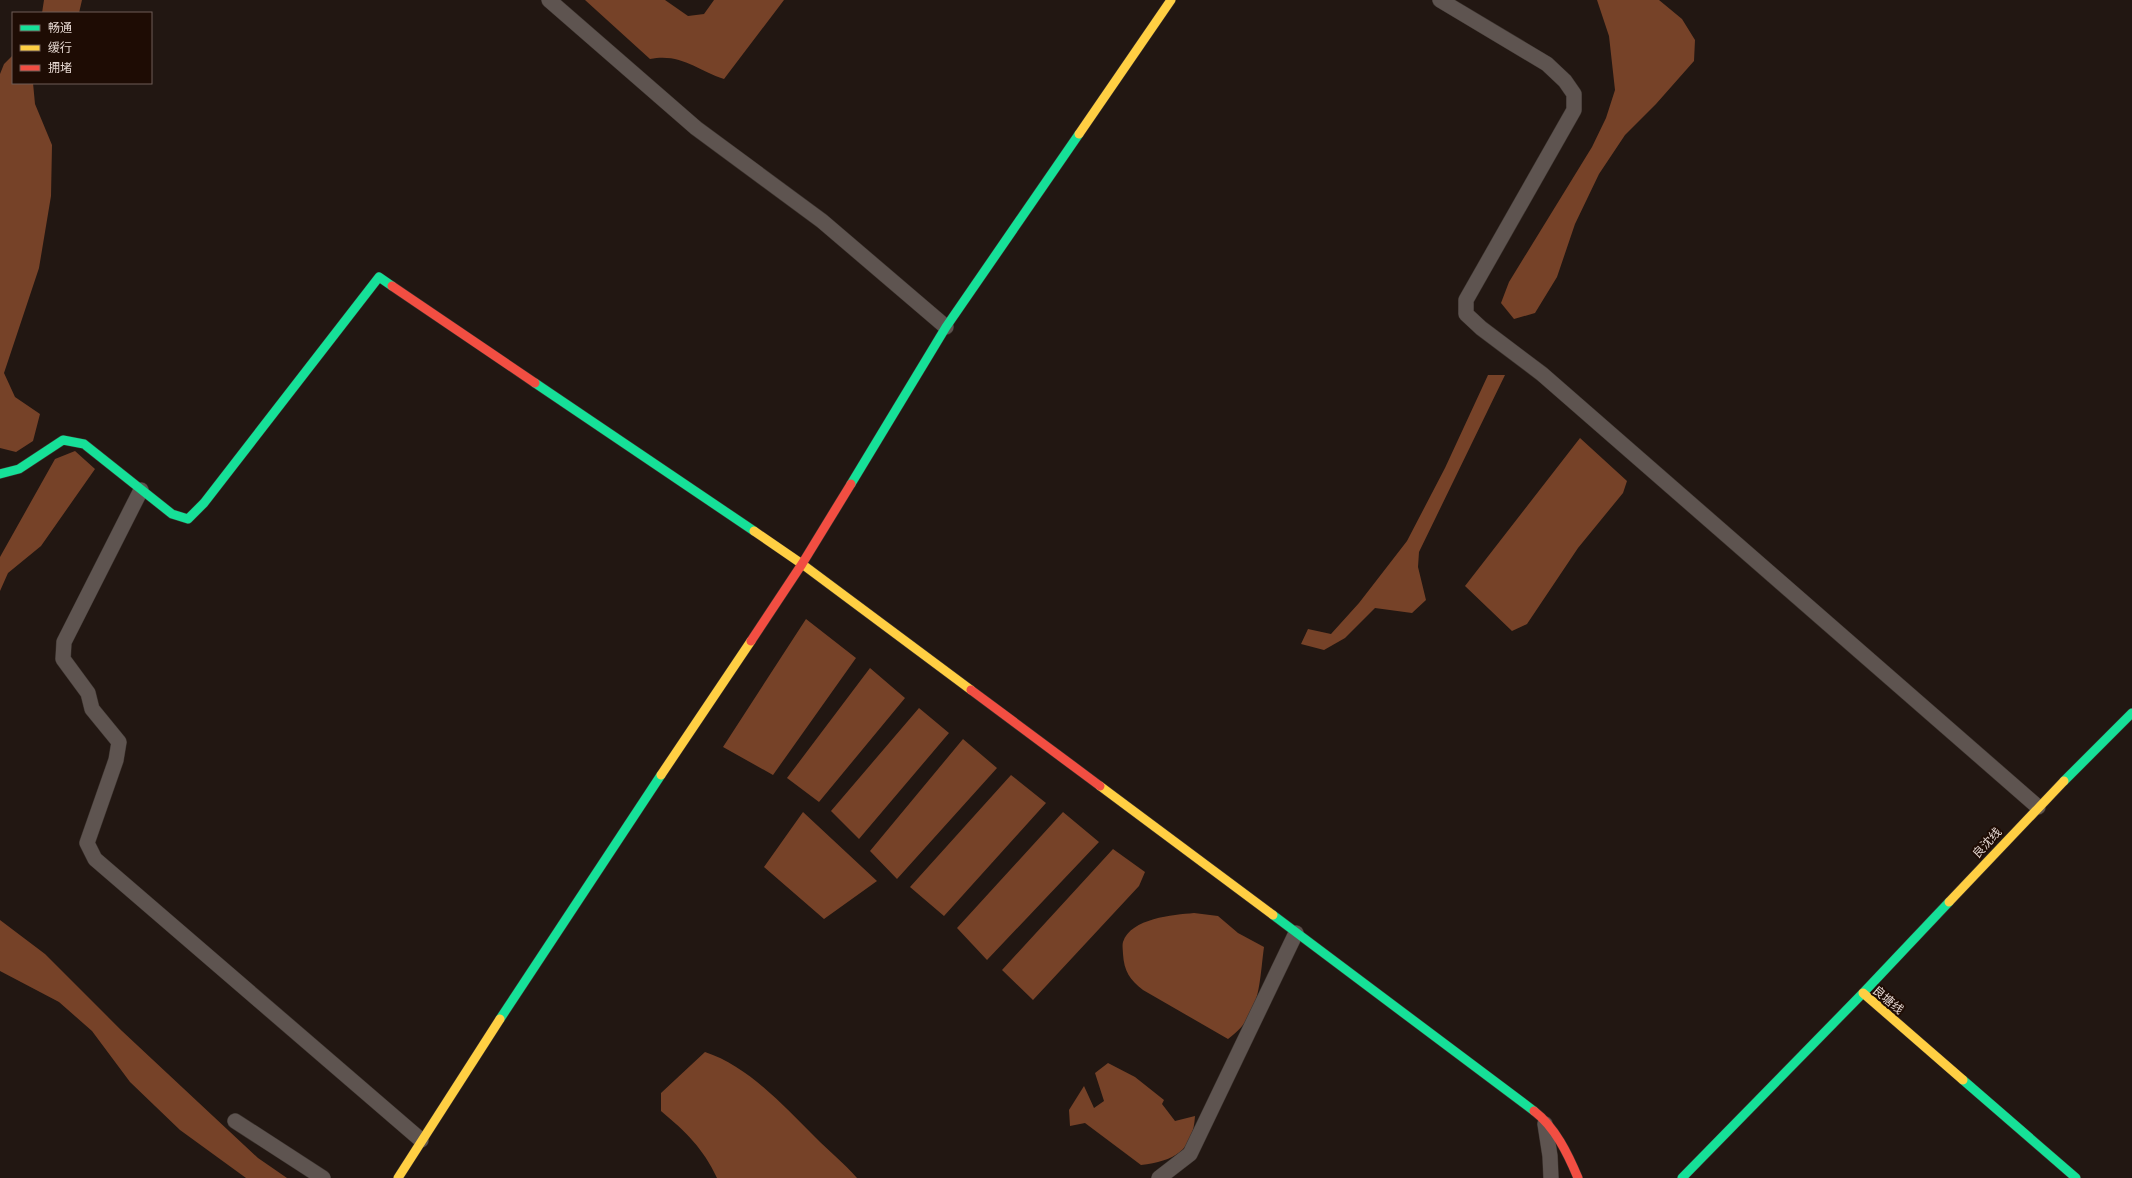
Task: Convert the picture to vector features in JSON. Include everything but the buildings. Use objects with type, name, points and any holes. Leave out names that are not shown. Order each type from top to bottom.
[{"type":"street","points":[[549,0],[696,128],[822,221],[946,327]]},
{"type":"street","points":[[398,1178],[421,1140],[524,982],[802,564],[946,327],[1171,0]]},
{"type":"street","points":[[1440,0],[1547,64],[1565,80],[1574,94],[1574,110],[1466,300],[1466,314],[1481,328],[1542,374],[2038,807]]},
{"type":"street","points":[[0,474],[19,470],[63,440],[84,444],[172,514],[188,519],[204,503],[379,278],[802,564],[1357,977],[1544,1119],[1570,1156],[1578,1178]]},
{"type":"street","points":[[141,490],[64,642],[63,660],[88,693],[92,709],[119,742],[116,760],[87,843],[95,859],[421,1140]]},
{"type":"street","name":"良沈线","points":[[1863,993],[2038,807],[2132,713]]},
{"type":"street","points":[[1159,1178],[1190,1154],[1296,933]]},
{"type":"street","name":"良塘线","points":[[1682,1178],[1863,993],[2076,1178]]},
{"type":"street","points":[[1544,1119],[1550,1156],[1551,1178]]},
{"type":"street","points":[[234,1121],[323,1178]]},
{"type":"shaded area","points":[[44,0],[82,0],[79,12],[42,12]]},
{"type":"shaded area","points":[[585,0],[665,0],[688,16],[704,14],[714,0],[784,0],[724,79],[680,60],[671,58],[650,59]]},
{"type":"shaded area","points":[[1597,0],[1659,0],[1682,19],[1695,40],[1694,61],[1656,104],[1625,135],[1599,174],[1575,224],[1557,277],[1535,313],[1514,319],[1501,303],[1509,282],[1592,147],[1606,118],[1615,90],[1609,36]]},
{"type":"shaded area","points":[[12,56],[12,84],[33,84],[35,104],[52,145],[51,196],[39,268],[4,373],[15,397],[40,414],[33,441],[16,452],[0,448],[0,74],[4,64]]},
{"type":"shaded area","points":[[1488,375],[1505,375],[1419,552],[1418,567],[1426,600],[1412,613],[1375,608],[1345,638],[1324,650],[1301,644],[1308,629],[1331,634],[1359,603],[1407,541],[1445,468]]},
{"type":"shaded area","points":[[1580,438],[1627,481],[1623,493],[1578,548],[1527,624],[1512,631],[1465,586]]},
{"type":"shaded area","points":[[75,451],[95,469],[41,546],[8,573],[0,591],[0,557],[55,459]]},
{"type":"shaded area","points":[[806,619],[856,658],[773,775],[723,747]]},
{"type":"shaded area","points":[[870,668],[905,698],[819,802],[787,778]]},
{"type":"shaded area","points":[[919,708],[949,733],[859,839],[831,811]]},
{"type":"shaded area","points":[[963,739],[997,768],[897,879],[870,851]]},
{"type":"shaded area","points":[[1011,775],[1046,803],[944,916],[910,887]]},
{"type":"shaded area","points":[[803,812],[877,881],[824,919],[764,867]]},
{"type":"shaded area","points":[[1063,812],[1099,842],[987,960],[957,928]]},
{"type":"shaded area","points":[[1113,849],[1145,872],[1139,886],[1033,1000],[1002,970]]},
{"type":"shaded area","points":[[1194,913],[1218,916],[1238,933],[1264,947],[1259,986],[1253,1009],[1239,1030],[1228,1039],[1143,990],[1131,979],[1126,970],[1123,954],[1123,942],[1127,934],[1143,923],[1154,919]]},
{"type":"shaded area","points":[[0,920],[45,954],[122,1031],[258,1158],[287,1178],[246,1178],[180,1130],[130,1082],[92,1031],[59,1002],[0,971]]},
{"type":"shaded area","points":[[705,1052],[721,1058],[751,1077],[778,1100],[857,1178],[717,1178],[712,1167],[700,1149],[661,1111],[661,1093]]},
{"type":"shaded area","points":[[1108,1063],[1135,1077],[1164,1100],[1162,1104],[1175,1121],[1195,1116],[1190,1138],[1186,1146],[1180,1152],[1163,1161],[1141,1165],[1085,1123],[1070,1126],[1069,1110],[1084,1086],[1094,1108],[1104,1101],[1095,1073]]},
{"type":"traffic: fast","points":[[851,484],[946,327],[1079,134]]},
{"type":"traffic: fast","points":[[0,474],[19,469],[63,440],[84,444],[172,514],[188,519],[204,503],[379,277],[392,286]]},
{"type":"traffic: fast","points":[[535,383],[754,531]]},
{"type":"traffic: fast","points":[[2064,781],[2132,713]]},
{"type":"traffic: fast","points":[[500,1019],[661,775]]},
{"type":"traffic: fast","points":[[1682,1178],[1863,993],[1949,902]]},
{"type":"traffic: fast","points":[[1273,915],[1534,1111]]},
{"type":"traffic: fast","points":[[1963,1080],[2076,1178]]},
{"type":"traffic: slow","points":[[1079,134],[1171,0]]},
{"type":"traffic: slow","points":[[754,531],[802,564],[971,690]]},
{"type":"traffic: slow","points":[[661,775],[751,641]]},
{"type":"traffic: slow","points":[[1949,902],[2064,781]]},
{"type":"traffic: slow","points":[[1100,786],[1273,915]]},
{"type":"traffic: slow","points":[[1863,993],[1963,1080]]},
{"type":"traffic: slow","points":[[398,1178],[500,1019]]},
{"type":"traffic: jam","points":[[392,286],[535,383]]},
{"type":"traffic: jam","points":[[751,641],[802,564],[851,484]]},
{"type":"traffic: jam","points":[[971,690],[1100,786]]},
{"type":"traffic: jam","points":[[1534,1111],[1542,1117],[1555,1133],[1578,1178]]}]
